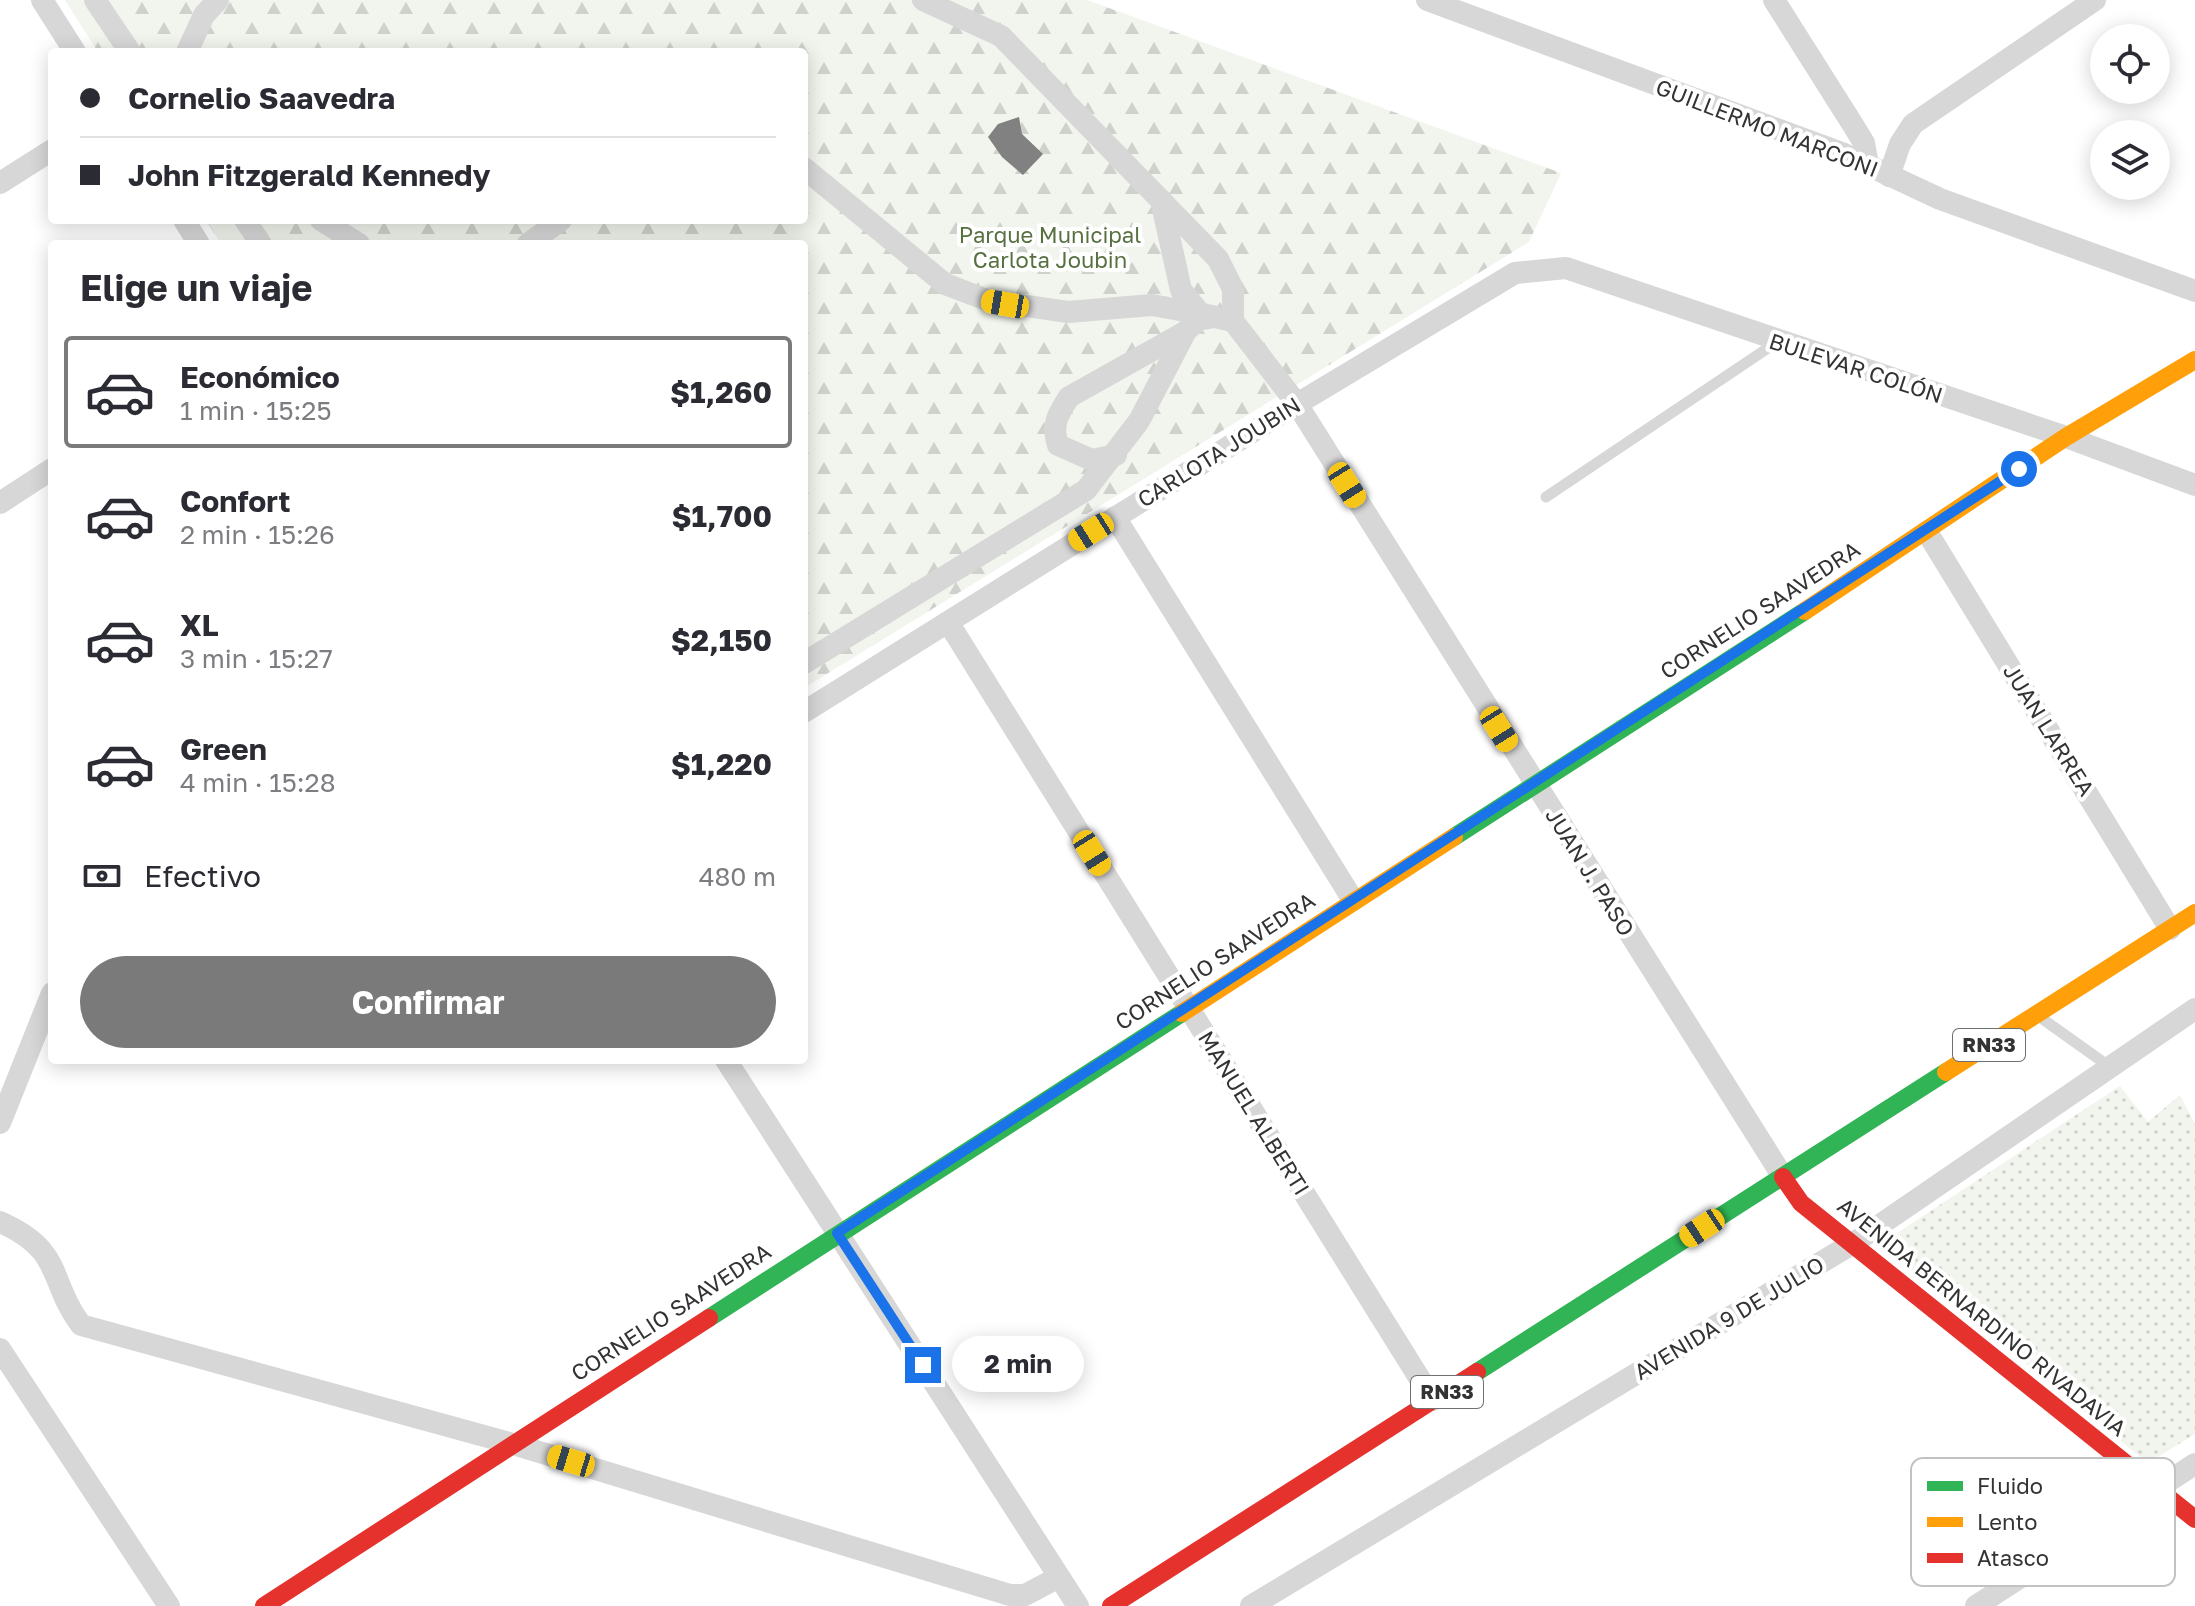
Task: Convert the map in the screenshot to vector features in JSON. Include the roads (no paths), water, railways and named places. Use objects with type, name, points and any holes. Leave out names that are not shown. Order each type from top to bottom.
[{"type":"main road","name":"CORNELIO SAAVEDRA","points":[[264,1606],[1533,783],[1927,532],[2066,437],[2195,360]]},
{"type":"main road","name":"RN33","points":[[1111,1606],[1134,1600],[1433,1400],[2195,913]]},
{"type":"main road","name":"AVENIDA BERNARDINO RIVADAVIA","points":[[1783,1177],[1801,1203],[1855,1242],[2121,1458]]},
{"type":"main road","name":"AVENIDA BERNARDINO RIVADAVIA","points":[[2175,1502],[2195,1519]]},
{"type":"street","points":[[42,0],[72,48]]},
{"type":"street","points":[[95,0],[127,48]]},
{"type":"street","points":[[189,48],[204,15],[218,0]]},
{"type":"street","points":[[923,0],[1001,36],[1218,259],[1233,289],[1215,317],[1198,320],[1186,331],[1069,397],[1058,415],[1054,431],[1058,445],[1092,460],[1116,455]]},
{"type":"street","name":"GUILLERMO MARCONI","points":[[1427,0],[1868,164],[1940,199],[2195,291]]},
{"type":"street","points":[[1774,0],[1864,143],[1868,164]]},
{"type":"street","points":[[1889,176],[1900,144],[1913,124],[2095,0]]},
{"type":"street","points":[[0,183],[48,153]]},
{"type":"street","points":[[808,171],[945,284],[987,300],[1068,312],[1152,305],[1215,317]]},
{"type":"street","name":"JUAN J. PASO","points":[[1161,198],[1181,290],[1215,317],[1297,404],[1783,1177]]},
{"type":"street","points":[[327,224],[353,240]]},
{"type":"street","points":[[534,240],[556,224]]},
{"type":"street","name":"BULEVAR COLÓN","points":[[1515,273],[1566,268],[1777,342],[2066,437],[2195,485]]},
{"type":"street","name":"CARLOTA JOUBIN","points":[[808,710],[1297,404],[1515,273]]},
{"type":"street","points":[[808,661],[1086,490],[1116,455],[1139,421],[1186,331]]},
{"type":"street","points":[[0,503],[48,472]]},
{"type":"street","points":[[1115,517],[1353,900]]},
{"type":"street","name":"JUAN LARREA","points":[[1927,532],[2170,929]]},
{"type":"street","name":"MANUEL ALBERTI","points":[[948,622],[1433,1400]]},
{"type":"street","points":[[0,1123],[48,1003]]},
{"type":"street","name":"AVENIDA 9 DE JULIO","points":[[1251,1606],[1855,1242],[2195,1009]]},
{"type":"street","points":[[729,1064],[1078,1606]]},
{"type":"street","points":[[0,1222],[27,1234],[55,1266],[71,1311],[81,1325],[513,1444],[1010,1595],[1025,1595],[1059,1577]]},
{"type":"street","points":[[0,1349],[169,1606]]},
{"type":"street","points":[[2175,1476],[2195,1464]]},
{"type":"street","points":[[1976,1606],[2006,1586]]},
{"type":"lane","points":[[1546,497],[1777,342]]},
{"type":"lane","points":[[2037,1015],[2110,1067]]},
{"type":"park label","name":"Parque Municipal Carlota Joubin","points":[[1050,248]]}]
